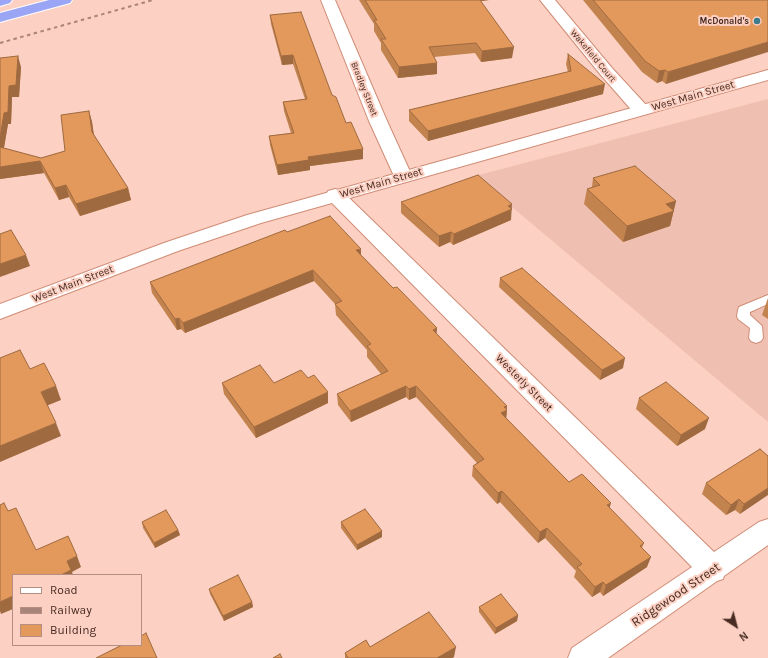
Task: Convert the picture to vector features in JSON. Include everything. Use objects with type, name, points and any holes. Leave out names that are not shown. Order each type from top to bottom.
[{"type":"highway","points":[[0,2],[5,0]]},
{"type":"highway","points":[[0,18],[65,0]]},
{"type":"street","name":"Bradley Street","points":[[328,0],[378,121],[403,176]]},
{"type":"street","name":"Wakefield Court","points":[[547,0],[641,110]]},
{"type":"street","name":"West Main Street","points":[[0,312],[224,228],[335,195],[768,75]]},
{"type":"street","name":"Westerly Street","points":[[335,195],[713,570]]},
{"type":"street","name":"Ridgewood Street","points":[[583,658],[713,570],[768,530]]},
{"type":"lane","points":[[756,338],[756,326],[743,316],[744,310],[768,299]]},
{"type":"shaded area","points":[[768,99],[768,422],[475,176]]},
{"type":"building","points":[[365,0],[480,0],[514,47],[482,51],[476,43],[429,47],[437,63],[399,67],[381,39],[386,39],[374,20],[377,20]]},
{"type":"building","points":[[593,0],[768,0],[768,42],[668,72],[665,70],[659,71],[645,61]]},
{"type":"building","points":[[301,12],[332,95],[336,97],[346,123],[351,122],[363,149],[308,157],[309,160],[277,165],[269,136],[294,133],[283,102],[307,99],[293,55],[281,56],[270,15]]},
{"type":"building","points":[[568,54],[605,84],[428,131],[409,110],[571,71]]},
{"type":"building","points":[[18,56],[16,85],[9,86],[8,112],[4,113],[0,138],[0,58]]},
{"type":"building","points":[[89,111],[92,132],[128,188],[76,204],[66,185],[55,188],[40,161],[0,167],[0,147],[41,158],[65,151],[61,115]]},
{"type":"building","points":[[635,166],[676,201],[666,204],[674,211],[627,226],[587,189],[600,185],[593,178]]},
{"type":"building","points":[[478,175],[512,204],[508,206],[512,209],[454,234],[451,232],[439,236],[401,202]]},
{"type":"building","points":[[330,216],[361,249],[356,250],[393,288],[397,287],[437,328],[433,330],[507,406],[504,407],[507,410],[501,413],[569,482],[582,474],[611,503],[607,505],[644,543],[640,546],[651,557],[606,585],[603,582],[595,587],[577,567],[582,564],[547,528],[540,532],[502,491],[498,493],[473,466],[484,459],[416,386],[409,389],[406,386],[350,411],[337,394],[388,371],[367,346],[371,344],[335,304],[342,301],[313,270],[183,323],[179,318],[175,319],[150,282],[285,230],[287,232]]},
{"type":"building","points":[[11,230],[26,255],[0,264],[0,234]]},
{"type":"building","points":[[522,268],[625,358],[602,370],[500,278]]},
{"type":"building","points":[[20,350],[30,369],[44,363],[56,386],[41,392],[56,423],[0,446],[0,358]]},
{"type":"building","points":[[260,365],[274,383],[301,370],[308,378],[314,375],[328,392],[254,427],[222,383]]},
{"type":"building","points":[[666,382],[709,418],[681,435],[639,398]]},
{"type":"building","points":[[760,449],[768,456],[768,488],[744,504],[739,499],[731,505],[706,483]]},
{"type":"building","points":[[4,503],[8,511],[16,508],[36,550],[68,536],[77,556],[67,561],[71,570],[63,574],[12,574],[12,596],[0,602],[0,505]]},
{"type":"building","points":[[365,509],[382,531],[357,545],[341,522]]},
{"type":"building","points":[[166,510],[178,530],[154,543],[142,522]]},
{"type":"building","points":[[238,575],[252,602],[223,616],[209,589]]},
{"type":"building","points":[[501,594],[518,615],[496,628],[479,607]]},
{"type":"building","points":[[429,612],[456,647],[437,658],[348,658],[345,653],[366,640],[370,647]]},
{"type":"building","points":[[146,633],[157,658],[96,658],[120,646],[142,646],[142,635]]},
{"type":"building","points":[[280,654],[282,658],[273,658]]},
{"type":"railway","points":[[0,43],[153,0]]},
{"type":"place","name":"McDonald's","points":[[757,21]]}]
